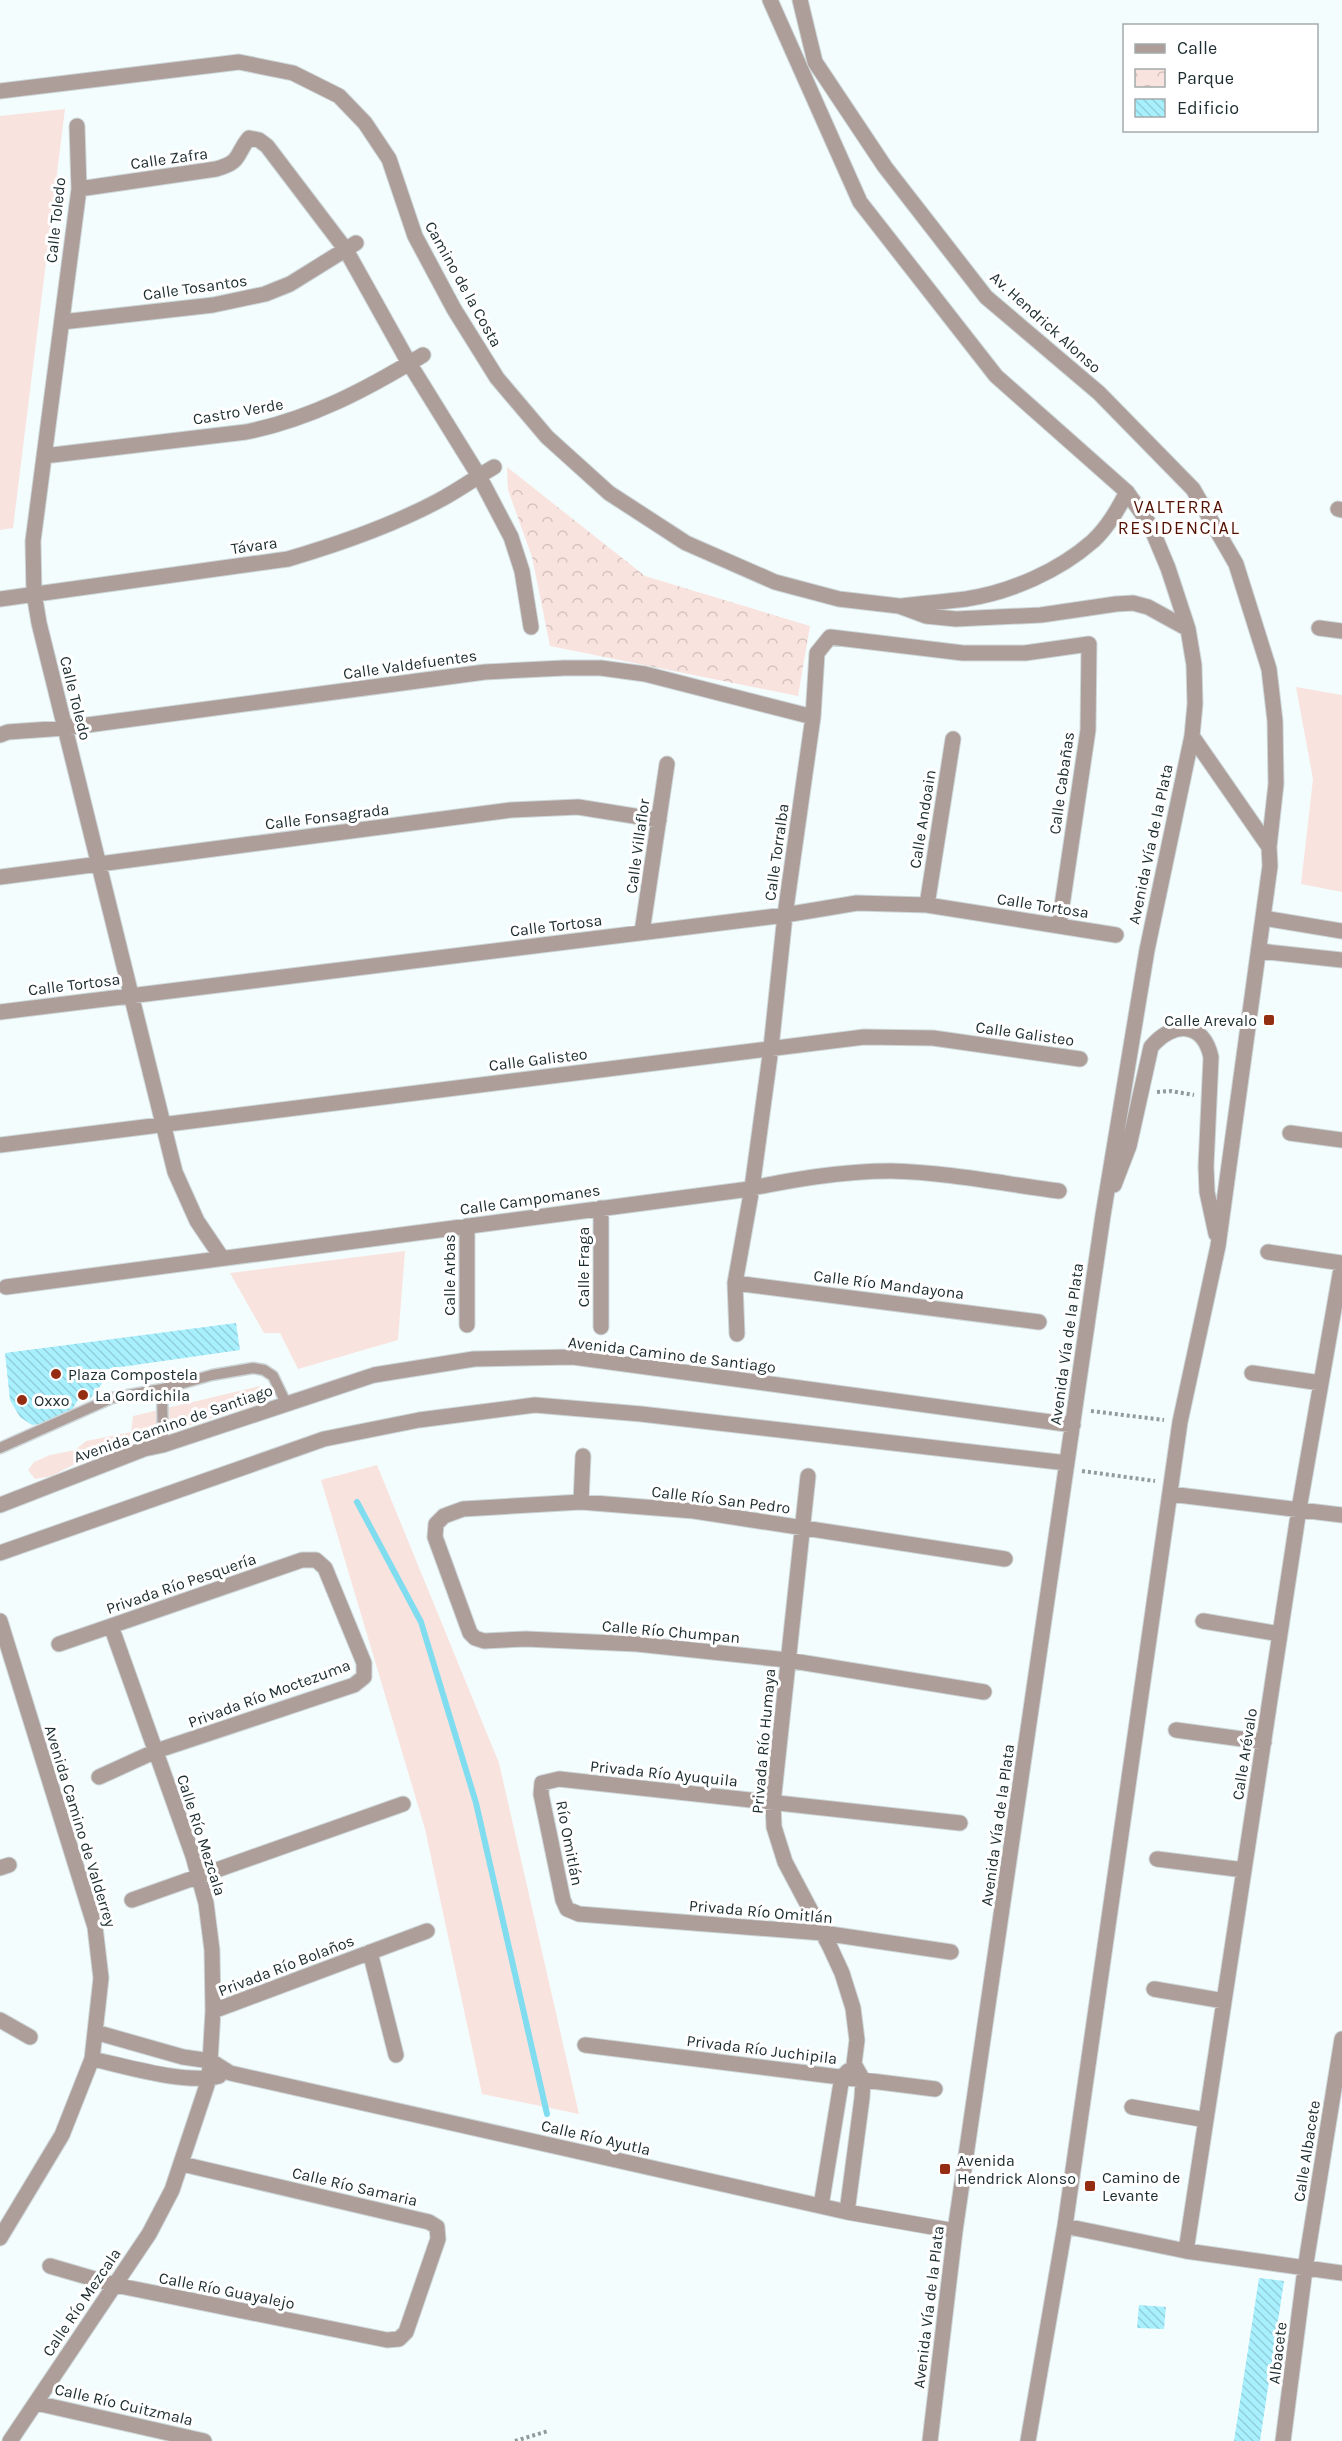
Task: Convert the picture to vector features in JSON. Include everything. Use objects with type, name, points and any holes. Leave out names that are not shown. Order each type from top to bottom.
[{"type":"street","points":[[770,0],[860,202],[996,376],[1127,492]]},
{"type":"street","name":"Av. Hendrick Alonso","points":[[800,0],[815,62],[885,167],[986,297],[1098,393],[1194,489],[1236,564],[1269,669],[1274,711],[1276,784],[1269,847]]},
{"type":"street","name":"Camino de la Costa","points":[[0,91],[239,62],[293,72],[339,96],[364,123],[389,159],[415,236],[454,309],[497,378],[547,437],[609,493],[686,543],[775,582],[838,599],[899,606],[967,599],[1040,576],[1070,559],[1095,540],[1118,510],[1127,492]]},
{"type":"street","name":"Calle Toledo","points":[[77,126],[79,189],[33,541],[34,595],[64,728],[175,1172],[183,1194],[210,1243],[222,1258]]},
{"type":"street","name":"Calle Zafra","points":[[79,189],[223,168],[239,157],[249,138],[259,140],[267,146],[351,246]]},
{"type":"street","points":[[351,246],[410,363],[479,476],[511,537],[522,571],[531,627]]},
{"type":"street","name":"Calle Tosantos","points":[[62,322],[213,305],[265,294],[290,284],[351,246]]},
{"type":"street","name":"Castro Verde","points":[[44,456],[246,432],[278,425],[350,398],[423,355]]},
{"type":"street","name":"Távara","points":[[0,599],[288,559],[332,546],[390,524],[439,500],[494,467]]},
{"type":"street","name":"Avenida Vía de la Plata","points":[[930,2441],[955,2231],[1103,1215],[1147,950],[1192,736],[1195,704],[1194,665],[1188,629],[1168,568],[1150,525],[1127,492]]},
{"type":"street","name":"Camino de la Costa","points":[[899,606],[926,616],[956,620],[1041,615],[1133,603],[1148,607],[1188,629]]},
{"type":"street","points":[[1319,628],[1342,631]]},
{"type":"street","name":"Calle Torralba","points":[[737,1334],[735,1283],[752,1188],[771,1048],[785,915],[813,717],[817,652],[830,637],[963,653],[1025,653],[1089,644]]},
{"type":"street","name":"Calle Cabañas","points":[[1059,926],[1088,730],[1089,644]]},
{"type":"street","name":"Calle Valdefuentes","points":[[3,732],[64,728],[485,672],[564,668],[601,668],[645,674],[735,699],[813,717]]},
{"type":"street","points":[[1192,736],[1269,847]]},
{"type":"street","name":"Calle Andoain","points":[[927,905],[953,740]]},
{"type":"street","name":"Calle Villaflor","points":[[642,932],[667,764]]},
{"type":"street","name":"Calle Fonsagrada","points":[[0,877],[534,808],[578,807],[659,820]]},
{"type":"street","name":"Avenida Vía de la Plata","points":[[1028,2441],[1065,2226],[1180,1422],[1218,1246],[1270,866],[1269,847]]},
{"type":"street","name":"Calle Tortosa","points":[[0,1012],[785,915],[858,903],[927,905],[1116,934]]},
{"type":"street","points":[[1263,918],[1342,931]]},
{"type":"street","points":[[1259,951],[1342,960]]},
{"type":"street","name":"Avenida Vía de la Plata","points":[[1103,1215],[1129,1146],[1151,1047],[1160,1036],[1171,1030],[1186,1028],[1199,1033],[1209,1044],[1211,1057],[1206,1166],[1207,1192],[1218,1246]]},
{"type":"street","name":"Calle Galisteo","points":[[0,1145],[828,1041],[893,1036],[933,1038],[1080,1059]]},
{"type":"street","points":[[1290,1133],[1342,1140]]},
{"type":"street","name":"Calle Campomanes","points":[[6,1287],[752,1188],[807,1177],[854,1172],[892,1171],[1059,1191]]},
{"type":"street","name":"Calle Fraga","points":[[601,1208],[601,1327]]},
{"type":"street","name":"Calle Arbas","points":[[467,1226],[467,1325]]},
{"type":"street","points":[[1268,1252],[1342,1263]]},
{"type":"street","name":"Calle Arévalo","points":[[1186,2251],[1299,1509],[1342,1263]]},
{"type":"street","name":"Calle Río Mandayona","points":[[735,1283],[1039,1322]]},
{"type":"street","name":"Avenida Camino de Santiago","points":[[0,1505],[144,1449],[163,1445],[374,1375],[474,1359],[573,1357],[1073,1425]]},
{"type":"street","points":[[1252,1373],[1321,1383]]},
{"type":"street","points":[[0,1553],[324,1439],[419,1420],[535,1405],[640,1414],[1067,1466]]},
{"type":"street","points":[[580,1502],[583,1455]]},
{"type":"street","name":"Privada Río Humaya","points":[[808,1476],[773,1803],[774,1827],[785,1862],[842,1973],[853,2008],[856,2040],[854,2064]]},
{"type":"street","points":[[1171,1488],[1342,1515]]},
{"type":"street","name":"Calle Río San Pedro","points":[[436,1524],[444,1516],[463,1509],[580,1502],[694,1511],[1005,1559]]},
{"type":"street","name":"Calle Río Chumpan","points":[[436,1524],[435,1537],[470,1633],[475,1638],[484,1641],[526,1639],[637,1644],[787,1660],[984,1692]]},
{"type":"street","name":"Privada Río Pesquería","points":[[59,1644],[302,1560],[316,1560]]},
{"type":"street","name":"Privada Río Moctezuma","points":[[99,1777],[156,1751],[354,1685],[364,1677],[364,1663],[325,1568],[316,1560]]},
{"type":"street","name":"Avenida Camino de Valderrey","points":[[0,1621],[95,1927],[101,1978],[92,2059],[62,2135],[0,2238]]},
{"type":"street","points":[[1203,1621],[1280,1634]]},
{"type":"street","name":"Calle Río Mezcala","points":[[10,2441],[149,2234],[172,2190],[209,2079],[213,2011],[212,1950],[206,1903],[156,1751],[111,1626]]},
{"type":"street","points":[[1176,1730],[1264,1742]]},
{"type":"street","name":"Privada Río Ayuquila","points":[[542,1782],[559,1779],[960,1823]]},
{"type":"street","name":"Río Omitlán","points":[[542,1782],[541,1794],[563,1900],[567,1909]]},
{"type":"street","points":[[132,1900],[403,1804]]},
{"type":"street","points":[[1157,1858],[1244,1870]]},
{"type":"street","name":"Privada Río Omitlán","points":[[567,1909],[579,1914],[823,1933],[951,1952]]},
{"type":"street","name":"Privada Río Bolaños","points":[[213,2011],[427,1931]]},
{"type":"street","name":"Privada Río Bolaños","points":[[370,1952],[396,2055]]},
{"type":"street","points":[[1154,1989],[1224,2001]]},
{"type":"street","points":[[0,2020],[30,2037]]},
{"type":"street","name":"Calle Río Ayutla","points":[[95,2032],[183,2057],[211,2061],[230,2073],[847,2212],[955,2231]]},
{"type":"street","name":"Calle Albacete","points":[[1305,2269],[1342,2039]]},
{"type":"street","name":"Privada Río Juchipila","points":[[585,2045],[934,2089]]},
{"type":"street","name":"Calle Río Ayutla","points":[[92,2059],[179,2077],[209,2079],[230,2073]]},
{"type":"street","points":[[821,2206],[842,2077],[854,2064],[863,2080],[853,2180],[847,2212]]},
{"type":"street","points":[[1132,2108],[1206,2120]]},
{"type":"street","name":"Calle Río Samaria","points":[[182,2164],[429,2222],[437,2228],[438,2239],[406,2332],[399,2339]]},
{"type":"street","points":[[1065,2226],[1186,2251],[1342,2273]]},
{"type":"street","name":"Calle Río Guayalejo","points":[[50,2266],[115,2285],[387,2340],[399,2339]]},
{"type":"street","name":"Albacete","points":[[1283,2441],[1305,2269]]},
{"type":"street","name":"Calle Río Cuitzmala","points":[[36,2403],[204,2441]]},
{"type":"lane","points":[[0,1448],[112,1398],[253,1368],[264,1370],[273,1376],[286,1403]]},
{"type":"lane","points":[[162,1389],[163,1445]]},
{"type":"path","points":[[1142,1094],[1171,1091],[1210,1096]]},
{"type":"path","points":[[1076,1409],[1180,1422]]},
{"type":"path","points":[[1067,1466],[1171,1488]]},
{"type":"path","points":[[515,2441],[548,2431]]},
{"type":"green space","points":[[65,109],[13,528],[0,530],[0,116]]},
{"type":"green space","points":[[507,467],[645,576],[810,626],[798,696],[550,646],[532,557],[508,490]]},
{"type":"green space","points":[[1296,687],[1342,695],[1342,892],[1301,884],[1313,779]]},
{"type":"green space","points":[[405,1251],[398,1340],[298,1369],[280,1333],[264,1333],[230,1273]]},
{"type":"green space","points":[[260,1386],[264,1402],[88,1457],[52,1476],[35,1479],[28,1470],[34,1462],[50,1455],[75,1450],[86,1441],[131,1432],[133,1416]]},
{"type":"green space","points":[[377,1465],[499,1763],[579,2114],[482,2094],[425,1829],[321,1480]]},
{"type":"building","name":"Plaza Compostela","points":[[236,1323],[240,1350],[100,1370],[107,1377],[90,1399],[79,1398],[69,1415],[52,1423],[32,1425],[20,1417],[10,1400],[5,1353]]},
{"type":"building","points":[[1259,2278],[1284,2281],[1260,2441],[1234,2441]]},
{"type":"building","points":[[1139,2305],[1166,2307],[1164,2329],[1137,2328]]},
{"type":"waterway","points":[[357,1502],[421,1622],[476,1803],[547,2114]]},
{"type":"place","name":"Calle Arevalo","points":[[1269,1020]]},
{"type":"place","name":"Plaza Compostela","points":[[56,1374]]},
{"type":"place","name":"La Gordichila","points":[[83,1395]]},
{"type":"place","name":"Oxxo","points":[[22,1400]]},
{"type":"place","name":"Avenida Hendrick Alonso","points":[[945,2169]]},
{"type":"place","name":"Camino de Levante","points":[[1090,2186]]},
{"type":"district","name":"VALTERRA RESIDENCIAL","points":[[1179,517]]}]
